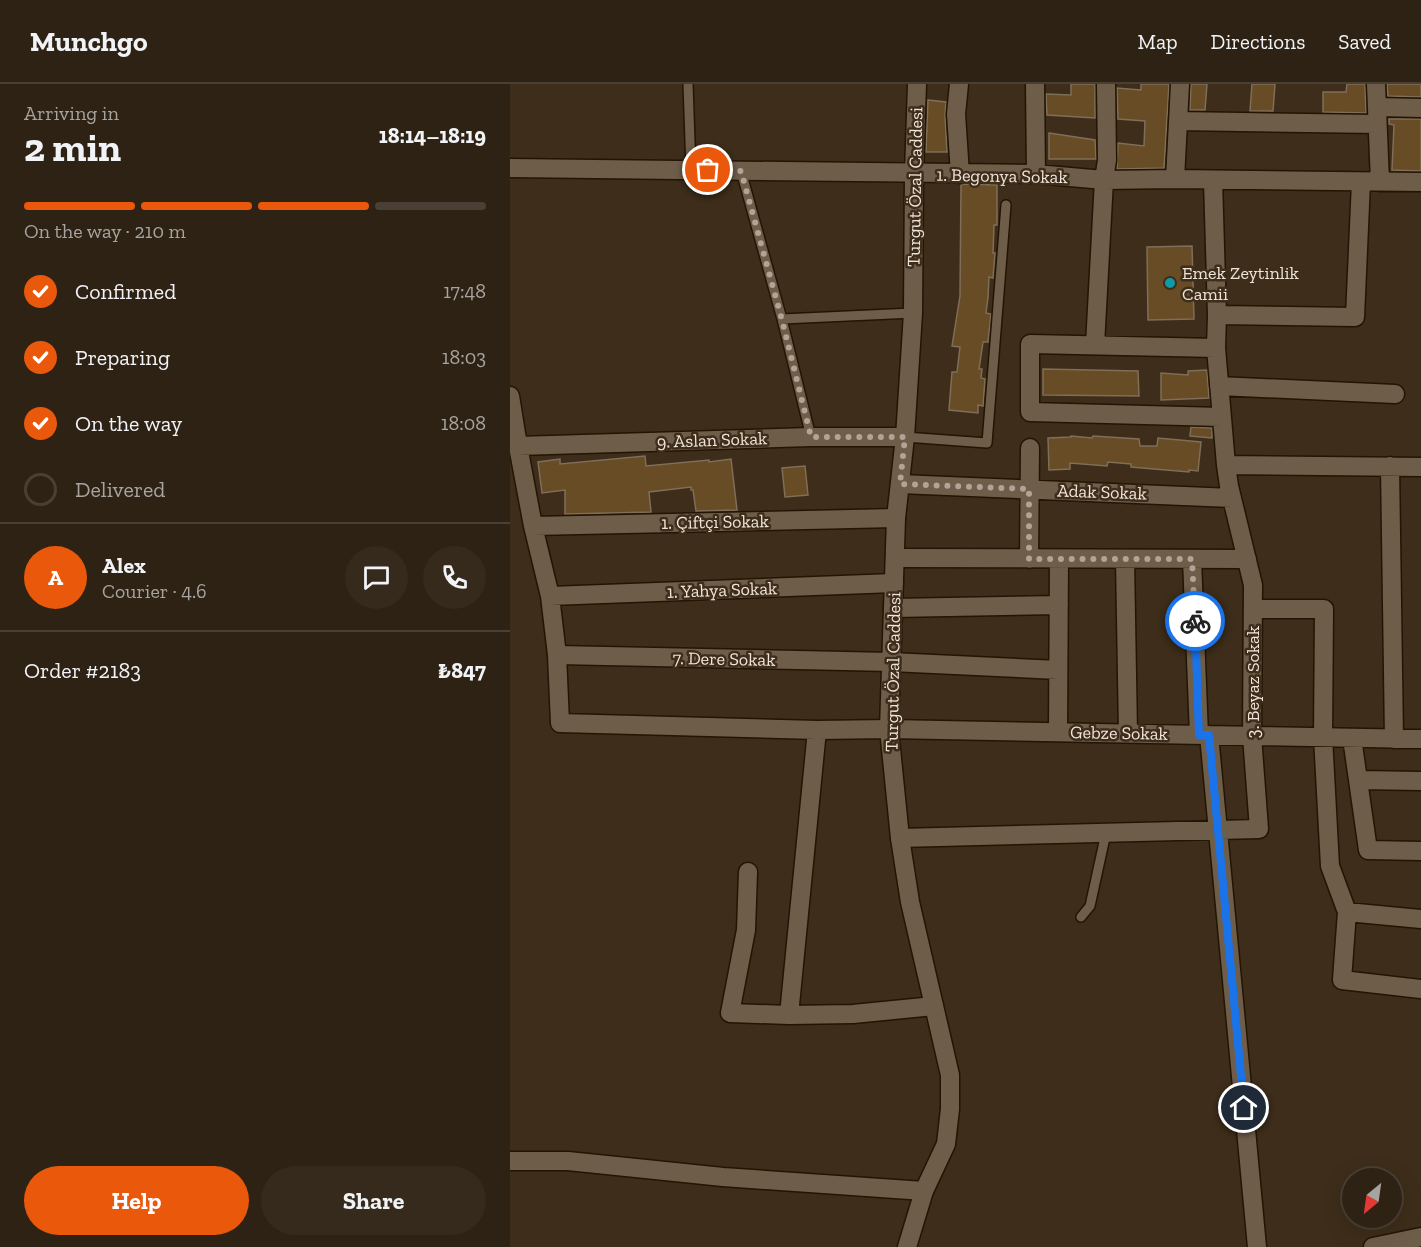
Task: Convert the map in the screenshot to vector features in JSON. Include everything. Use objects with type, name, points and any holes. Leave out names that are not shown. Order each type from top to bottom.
[{"type":"street","name":"Turgut Özal Caddesi","points":[[907,1247],[924,1191],[946,1144],[950,1109],[950,1075],[910,902],[900,838],[889,729],[896,518],[905,437],[912,314],[917,84]]},
{"type":"street","points":[[959,84],[956,114],[960,174]]},
{"type":"street","points":[[1035,84],[1036,174]]},
{"type":"street","points":[[1095,345],[1107,160],[1106,84]]},
{"type":"street","points":[[1175,179],[1180,84]]},
{"type":"street","points":[[1376,84],[1380,182]]},
{"type":"street","points":[[1178,121],[1377,116],[1421,108]]},
{"type":"street","name":"1. Begonya Sokak","points":[[510,168],[1036,174],[1104,180],[1421,182]]},
{"type":"street","name":"3. Beyaz Sokak","points":[[900,838],[1259,829],[1252,736],[1253,585],[1232,498],[1221,417],[1216,348],[1213,180]]},
{"type":"street","points":[[1217,315],[1355,317],[1361,182]]},
{"type":"street","points":[[1216,348],[1030,344],[1030,412],[1221,417]]},
{"type":"street","points":[[1219,386],[1395,394]]},
{"type":"street","points":[[510,396],[533,526],[550,596],[557,655]]},
{"type":"street","name":"9. Aslan Sokak","points":[[518,446],[811,437],[905,437]]},
{"type":"street","points":[[1029,559],[1030,447]]},
{"type":"street","points":[[1226,465],[1421,467]]},
{"type":"street","points":[[1390,466],[1394,739]]},
{"type":"street","name":"Adak Sokak","points":[[900,484],[1232,498]]},
{"type":"street","name":"1. Çiftçi Sokak","points":[[533,526],[896,518]]},
{"type":"street","points":[[895,558],[1247,559]]},
{"type":"street","points":[[1058,732],[1059,559]]},
{"type":"street","points":[[1125,559],[1128,734]]},
{"type":"street","points":[[1192,559],[1204,735],[1219,830],[1257,1247]]},
{"type":"street","name":"1. Yahya Sokak","points":[[550,596],[894,583]]},
{"type":"street","points":[[893,609],[1059,605]]},
{"type":"street","points":[[1253,609],[1324,609],[1323,737],[1329,866],[1347,912],[1342,980],[1421,989]]},
{"type":"street","name":"Gebze Sokak","points":[[557,655],[560,723],[817,730],[889,729],[1421,740]]},
{"type":"street","name":"7. Dere Sokak","points":[[557,655],[891,662],[1058,670]]},
{"type":"street","points":[[789,1015],[817,730]]},
{"type":"street","points":[[1352,738],[1368,850],[1421,851]]},
{"type":"street","points":[[1358,780],[1421,781]]},
{"type":"street","points":[[748,872],[746,930],[730,1012],[789,1015],[853,1014],[934,1006]]},
{"type":"street","points":[[1347,912],[1421,919]]},
{"type":"street","points":[[510,1161],[568,1161],[723,1177],[924,1191]]},
{"type":"street","points":[[1373,1247],[1421,1237]]},
{"type":"lane","points":[[687,84],[691,170]]},
{"type":"lane","points":[[741,171],[811,437]]},
{"type":"lane","points":[[905,437],[987,443],[1006,205]]},
{"type":"lane","points":[[782,320],[912,314]]},
{"type":"lane","points":[[1081,917],[1090,906],[1106,833]]},
{"type":"building","points":[[1071,84],[1095,84],[1095,118],[1047,115],[1046,94],[1071,95]]},
{"type":"building","points":[[1141,84],[1169,84],[1164,168],[1117,169],[1118,143],[1144,146],[1145,121],[1118,119],[1117,88],[1141,90]]},
{"type":"building","points":[[1191,84],[1207,84],[1205,110],[1190,110]]},
{"type":"building","points":[[1252,84],[1275,84],[1273,111],[1250,111]]},
{"type":"building","points":[[1347,84],[1365,84],[1366,113],[1323,112],[1323,92],[1346,92]]},
{"type":"building","points":[[1387,84],[1421,84],[1421,97],[1388,96]]},
{"type":"building","points":[[928,100],[946,102],[947,152],[926,152]]},
{"type":"building","points":[[1389,119],[1421,119],[1421,171],[1392,170],[1394,125],[1389,124]]},
{"type":"building","points":[[1049,133],[1095,140],[1096,159],[1049,159]]},
{"type":"building","points":[[961,185],[997,185],[993,278],[989,277],[986,313],[991,314],[988,342],[983,342],[979,369],[982,369],[981,378],[985,379],[983,406],[978,405],[978,413],[949,410],[952,372],[957,372],[960,347],[952,346],[960,296]]},
{"type":"building","name":"Emek Zeytinlik Camii","points":[[1192,246],[1194,319],[1148,320],[1147,247]]},
{"type":"building","points":[[1043,369],[1138,371],[1139,396],[1043,395]]},
{"type":"building","points":[[1207,370],[1209,398],[1161,400],[1161,373],[1188,375],[1188,371]]},
{"type":"building","points":[[1191,427],[1212,428],[1212,438],[1190,436]]},
{"type":"building","points":[[1071,436],[1139,439],[1140,446],[1157,446],[1158,438],[1201,442],[1198,471],[1131,467],[1131,464],[1108,462],[1107,466],[1070,463],[1070,469],[1049,470],[1048,438]]},
{"type":"building","points":[[645,456],[646,466],[731,459],[737,510],[696,511],[691,487],[649,492],[651,512],[565,514],[565,490],[542,493],[538,462],[560,459],[560,464]]},
{"type":"building","points":[[805,466],[808,495],[785,497],[782,468]]},
{"type":"way so far","points":[[708,170],[741,171],[811,437],[905,437],[900,484],[1029,489],[1029,559],[1192,559],[1195,621]]},
{"type":"place","name":"Emek Zeytinlik Camii","points":[[1170,283]]},
{"type":"route","points":[[1195,621],[1199,735],[1209,735],[1244,1108]]}]
